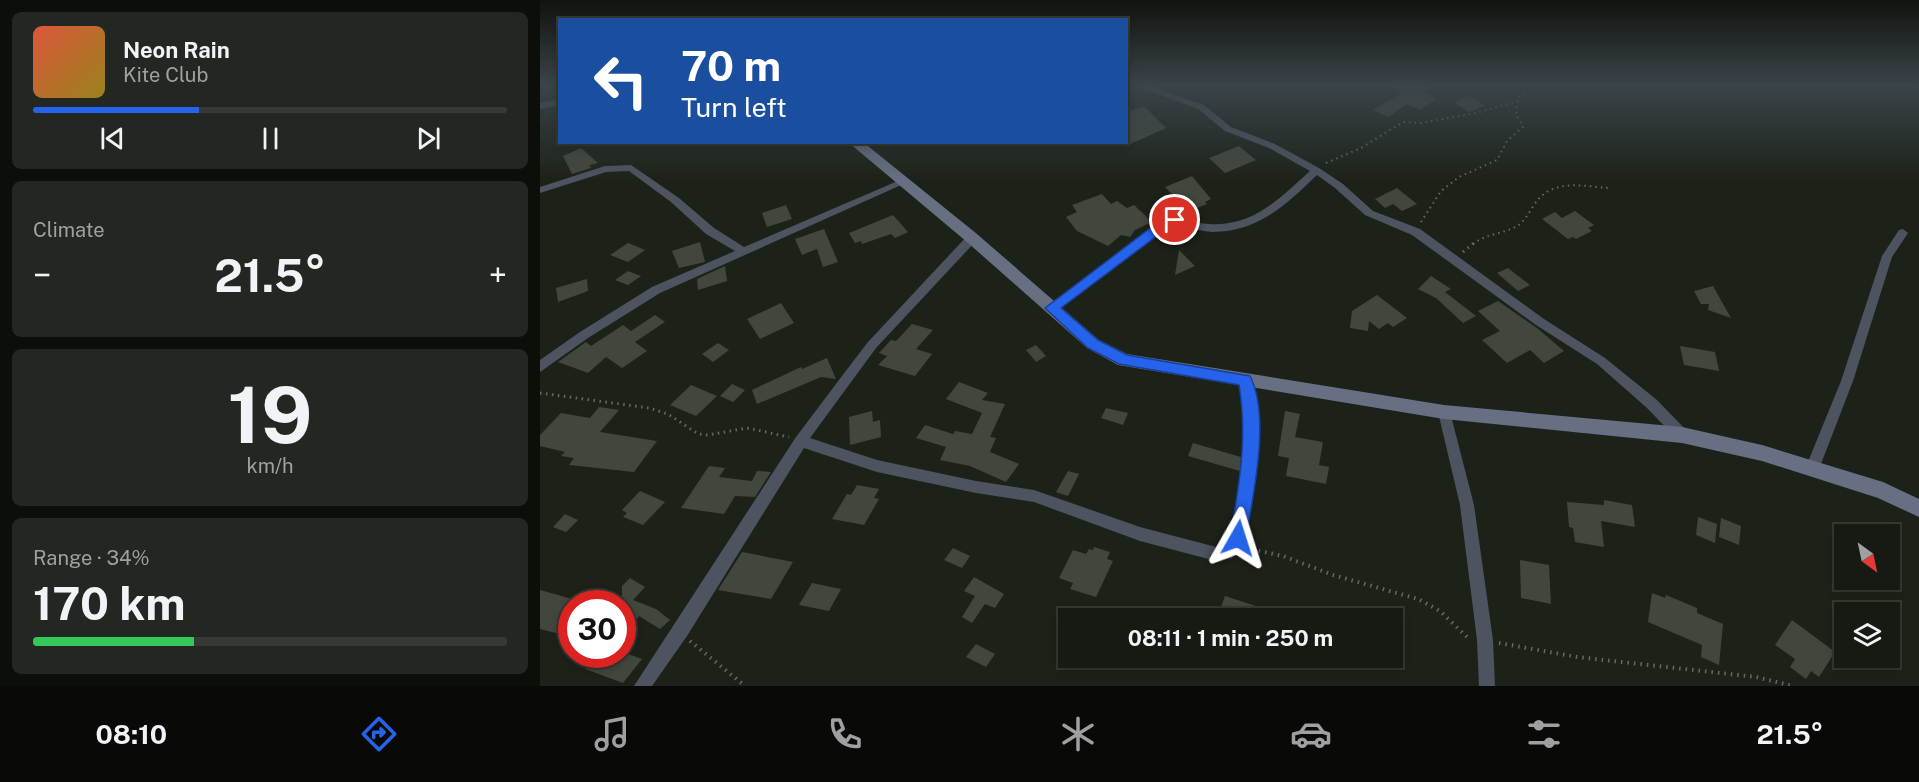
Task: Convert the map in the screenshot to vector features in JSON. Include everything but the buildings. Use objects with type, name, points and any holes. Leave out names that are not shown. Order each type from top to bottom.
[{"type":"main road","points":[[856,144],[972,238],[1093,344],[1124,360],[1444,412],[1682,435],[1762,453],[1883,491],[1919,508]]},
{"type":"street","points":[[1212,116],[1228,129],[1272,146],[1312,168],[1339,186],[1369,213],[1416,232],[1540,322],[1601,361],[1652,404],[1682,435]]},
{"type":"street","points":[[540,190],[605,169],[631,168],[675,200],[710,231],[744,252]]},
{"type":"street","points":[[1052,308],[1167,223],[1182,221],[1204,228],[1224,229],[1245,225],[1273,210],[1312,168]]},
{"type":"street","points":[[540,368],[584,335],[656,290],[903,182]]},
{"type":"street","points":[[1812,469],[1847,381],[1887,255],[1903,233]]},
{"type":"street","points":[[642,686],[681,630],[801,441],[872,345],[972,238]]},
{"type":"street","points":[[801,441],[877,466],[976,487],[1034,496],[1140,534],[1216,554],[1227,553],[1238,538],[1250,467],[1251,416],[1245,380]]},
{"type":"street","points":[[1444,412],[1467,505],[1485,640],[1487,686]]},
{"type":"path","points":[[1312,168],[1339,159],[1403,122],[1421,123],[1459,116]]},
{"type":"path","points":[[1416,232],[1441,191],[1459,177],[1497,160],[1507,141],[1523,127],[1517,116]]},
{"type":"path","points":[[1455,259],[1479,238],[1520,224],[1539,198],[1551,189],[1565,184],[1608,188]]},
{"type":"path","points":[[540,393],[649,408],[668,414],[698,434],[708,435],[734,428],[760,429],[801,441]]},
{"type":"path","points":[[1232,549],[1263,550],[1333,575],[1418,599],[1440,611],[1486,656]]},
{"type":"path","points":[[681,630],[692,644],[745,686]]},
{"type":"path","points":[[1485,640],[1577,657],[1756,677],[1793,686]]},
{"type":"route","points":[[1175,220],[1158,229],[1052,308],[1093,344],[1124,360],[1245,380],[1251,416],[1250,467],[1241,508],[1238,538]]}]
